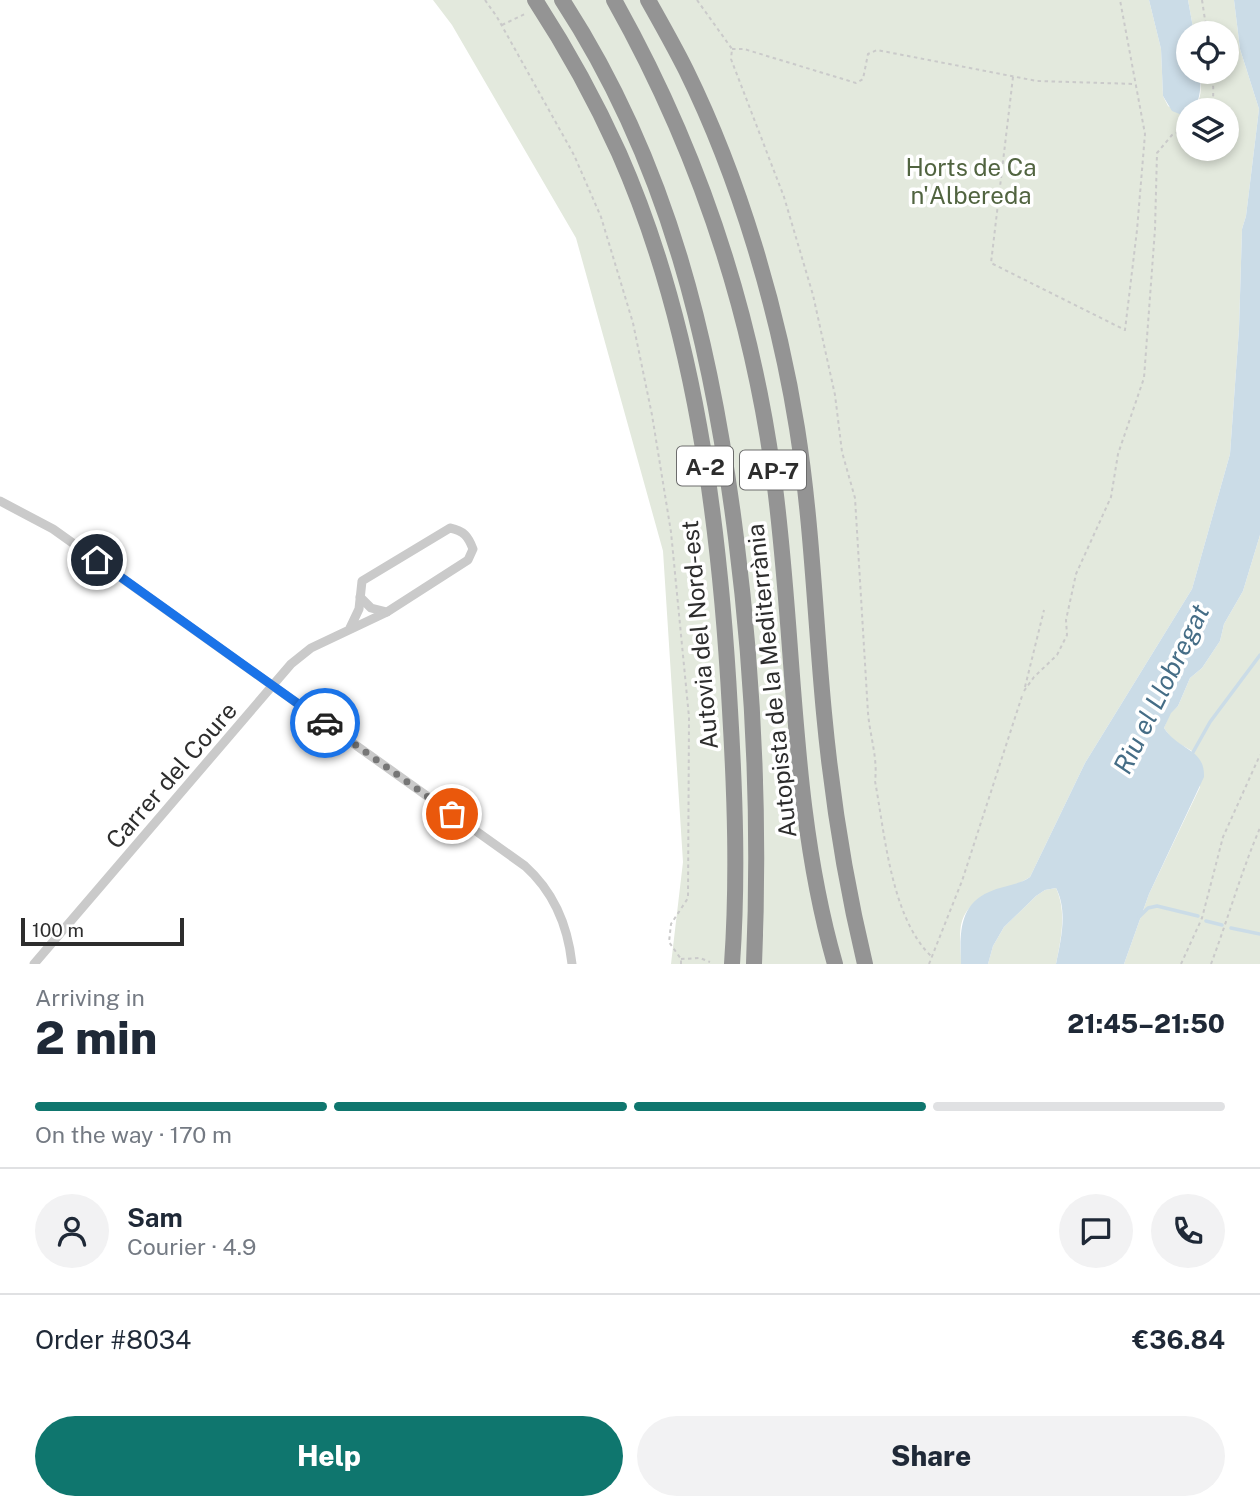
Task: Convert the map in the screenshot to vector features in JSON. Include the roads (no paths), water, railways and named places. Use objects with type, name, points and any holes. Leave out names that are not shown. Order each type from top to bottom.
[{"type":"highway","name":"Autovia del Nord-est","points":[[535,0],[597,106],[638,203],[665,284],[695,407],[726,631],[735,803],[736,880],[732,964]]},
{"type":"highway","name":"Autovia del Nord-est","points":[[562,0],[608,79],[648,166],[679,249],[707,357],[728,474],[748,633],[757,794],[758,880],[754,964]]},
{"type":"highway","name":"Autopista de la Mediterrània","points":[[614,0],[690,157],[713,217],[746,331],[773,472],[805,821],[835,964]]},
{"type":"highway","name":"Autopista de la Mediterrània","points":[[648,0],[687,72],[716,141],[756,251],[779,339],[803,469],[836,817],[865,964]]},
{"type":"street","points":[[0,501],[53,529],[531,872],[558,909],[568,936],[572,964]]},
{"type":"street","name":"Carrer del Coure","points":[[34,964],[291,664],[311,648],[387,612],[468,560],[472,549],[467,536],[460,530],[450,528],[362,581],[359,609],[350,628]]},
{"type":"street","points":[[360,597],[371,608],[387,612]]},
{"type":"water","points":[[1149,0],[1188,0],[1192,21],[1176,21],[1176,84],[1200,84],[1199,98],[1176,98],[1176,113],[1172,111],[1163,96],[1161,49]]},
{"type":"water","name":"Riu el Llobregat","points":[[1234,0],[1260,0],[1260,535],[1243,591],[1224,624],[1220,641],[1202,668],[1190,678],[1178,706],[1171,713],[1164,728],[1170,736],[1196,755],[1203,768],[1204,777],[1149,894],[1124,964],[1056,964],[1063,916],[1056,888],[1045,890],[1036,896],[1004,927],[993,946],[988,964],[961,964],[961,932],[966,913],[979,898],[1030,877],[1085,763],[1192,589],[1230,454],[1239,329],[1242,229],[1246,216],[1259,109],[1240,49],[1239,21],[1237,21]]},
{"type":"waterway","points":[[1192,754],[1210,722],[1260,655]]},
{"type":"waterway","points":[[1139,917],[1148,908],[1157,906],[1198,916]]},
{"type":"waterway","points":[[1206,921],[1222,925]]},
{"type":"waterway","points":[[1231,928],[1260,934]]},
{"type":"park label","name":"Horts de Ca n'Albereda","points":[[971,181]]}]
